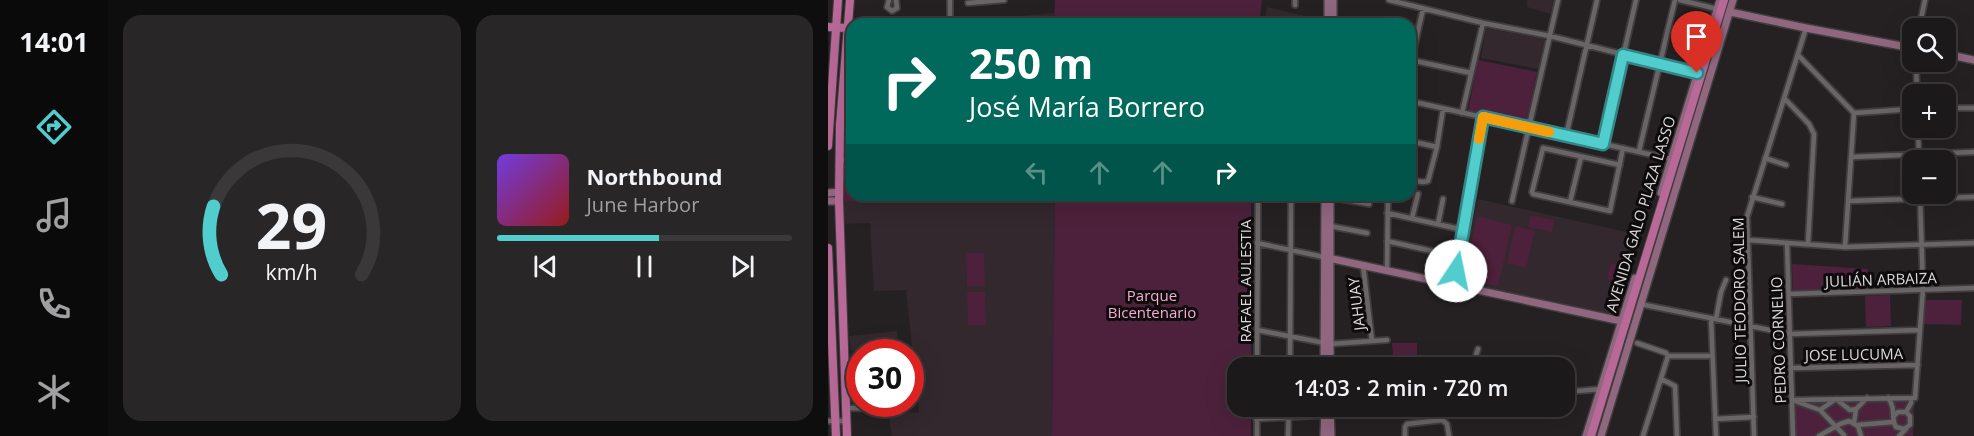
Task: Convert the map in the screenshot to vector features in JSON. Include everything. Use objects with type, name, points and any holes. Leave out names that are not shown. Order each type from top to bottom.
[{"type":"main road","points":[[828,146],[832,31],[838,0]]},
{"type":"main road","points":[[849,18],[850,0]]},
{"type":"main road","points":[[1328,0],[1328,18]]},
{"type":"main road","points":[[1333,18],[1334,0]]},
{"type":"main road","name":"AVENIDA GALO PLAZA LASSO","points":[[1598,436],[1671,159],[1720,0]]},
{"type":"main road","name":"AVENIDA GALO PLAZA LASSO","points":[[1592,436],[1726,0]]},
{"type":"main road","name":"AVENIDA GALO PLAZA LASSO","points":[[1586,436],[1601,389],[1628,323],[1640,304],[1733,0]]},
{"type":"main road","points":[[1730,12],[1902,46]]},
{"type":"main road","points":[[846,55],[840,125],[839,196],[846,408]]},
{"type":"main road","points":[[1956,56],[1974,60]]},
{"type":"main road","points":[[828,193],[839,196]]},
{"type":"main road","points":[[828,201],[839,196]]},
{"type":"main road","points":[[1327,257],[1330,226],[1328,201]]},
{"type":"main road","points":[[1325,357],[1328,201]]},
{"type":"main road","points":[[828,248],[832,421],[836,436]]},
{"type":"main road","points":[[1327,257],[1628,323]]},
{"type":"main road","points":[[1327,344],[1329,357]]},
{"type":"main road","points":[[847,417],[847,436]]},
{"type":"main road","points":[[1324,436],[1327,417]]},
{"type":"main road","points":[[1329,417],[1331,436]]},
{"type":"street","points":[[889,0],[887,7],[892,11],[897,8],[896,0]]},
{"type":"street","points":[[950,0],[950,17]]},
{"type":"street","points":[[968,3],[1004,0]]},
{"type":"street","points":[[1389,0],[1483,23],[1550,36],[1697,73]]},
{"type":"street","points":[[1512,201],[1558,0]]},
{"type":"street","points":[[1566,136],[1597,0]]},
{"type":"street","points":[[1603,144],[1636,0]]},
{"type":"street","points":[[1639,152],[1675,0]]},
{"type":"street","points":[[1680,0],[1717,9]]},
{"type":"street","points":[[1921,18],[1925,0]]},
{"type":"street","points":[[1416,39],[1423,9]]},
{"type":"street","points":[[1462,113],[1483,23]]},
{"type":"street","name":"JULIO TEODORO SALEM","points":[[1754,436],[1747,217],[1806,28]]},
{"type":"street","points":[[1798,55],[1854,113],[1845,247]]},
{"type":"street","points":[[1416,61],[1471,73]]},
{"type":"street","points":[[1785,99],[1809,124],[1814,134],[1808,244]]},
{"type":"street","points":[[1416,102],[1671,159]]},
{"type":"street","points":[[1956,108],[1974,108]]},
{"type":"street","points":[[1416,181],[1428,181],[1437,147],[1443,109]]},
{"type":"street","points":[[1854,113],[1902,110]]},
{"type":"street","points":[[1454,285],[1483,117]]},
{"type":"street","points":[[1416,142],[1437,147]]},
{"type":"street","points":[[1620,165],[1545,148],[1542,149],[1532,193],[1610,211],[1620,165],[1623,148]]},
{"type":"street","points":[[1956,152],[1974,152]]},
{"type":"street","points":[[1852,157],[1902,154]]},
{"type":"street","points":[[1570,202],[1581,157]]},
{"type":"street","points":[[1765,158],[1786,165]]},
{"type":"street","points":[[840,160],[846,160]]},
{"type":"street","points":[[1412,218],[1418,194]]},
{"type":"street","points":[[1752,197],[1782,204]]},
{"type":"street","points":[[1849,201],[1902,197]]},
{"type":"street","points":[[1956,197],[1974,197]]},
{"type":"street","points":[[1438,224],[1443,199]]},
{"type":"street","name":"RAFAEL AULESTIA","points":[[1257,357],[1258,201]]},
{"type":"street","points":[[1290,357],[1291,201]]},
{"type":"street","points":[[1354,201],[1369,204]]},
{"type":"street","points":[[1387,270],[1388,201]]},
{"type":"street","points":[[1906,412],[1913,398],[1918,365],[1923,289],[1920,204]]},
{"type":"street","points":[[1388,213],[1464,230]]},
{"type":"street","points":[[1330,226],[1367,233]]},
{"type":"street","points":[[1748,240],[1845,247],[1974,243]]},
{"type":"street","points":[[1387,241],[1459,256]]},
{"type":"street","points":[[1257,243],[1327,257]]},
{"type":"street","name":"PEDRO CORNELIO","points":[[1787,244],[1793,436]]},
{"type":"street","name":"JAHUAY","points":[[1363,265],[1372,341]]},
{"type":"street","points":[[1716,436],[1712,356],[1714,319],[1726,280]]},
{"type":"street","name":"JULIÁN ARBAIZA","points":[[1789,294],[1974,288]]},
{"type":"street","points":[[1640,304],[1790,334],[1920,330]]},
{"type":"street","points":[[1257,330],[1327,344],[1387,340]]},
{"type":"street","points":[[1637,343],[1666,353],[1668,356],[1712,356]]},
{"type":"street","points":[[1475,357],[1478,349]]},
{"type":"street","points":[[1643,436],[1668,356]]},
{"type":"street","name":"JOSE LUCUMA","points":[[1792,368],[1918,365]]},
{"type":"street","points":[[1661,379],[1676,386],[1677,436]]},
{"type":"street","points":[[1575,391],[1601,389]]},
{"type":"street","points":[[1836,399],[1850,410],[1857,409],[1868,398]]},
{"type":"street","points":[[1888,398],[1893,407],[1893,419],[1898,428],[1906,429]]},
{"type":"street","points":[[1792,400],[1913,398]]},
{"type":"street","points":[[1820,410],[1836,399]]},
{"type":"street","points":[[1792,400],[1820,410],[1844,435]]},
{"type":"street","points":[[1857,409],[1855,424],[1861,436]]},
{"type":"street","points":[[1819,436],[1845,422],[1868,425],[1893,419],[1898,412],[1906,412]]},
{"type":"street","points":[[1899,436],[1910,424],[1911,419],[1906,412]]},
{"type":"street","points":[[1257,436],[1256,419],[1294,417]]},
{"type":"street","points":[[1715,419],[1754,417]]},
{"type":"street","points":[[1287,418],[1288,436]]},
{"type":"street","points":[[1405,436],[1407,424],[1442,420],[1448,424],[1449,436]]},
{"type":"street","points":[[832,421],[847,421]]},
{"type":"street","points":[[1861,436],[1868,425]]},
{"type":"shaded area","points":[[1527,0],[1554,0],[1550,14],[1527,7]]},
{"type":"shaded area","points":[[1267,7],[1314,18],[1265,18]]},
{"type":"shaded area","points":[[1054,13],[1054,18],[1004,18]]},
{"type":"shaded area","points":[[1486,28],[1545,39],[1539,69],[1481,58]]},
{"type":"shaded area","points":[[844,185],[846,185],[846,201],[1055,201],[1052,436],[892,436],[889,417],[924,417],[924,339],[911,339],[906,290],[874,291],[870,223],[844,224]]},
{"type":"shaded area","points":[[1478,199],[1636,234],[1617,317],[1459,281]]},
{"type":"shaded area","points":[[897,331],[898,339],[849,339],[849,336]]},
{"type":"green space","points":[[1055,0],[1262,0],[1260,18],[1054,18]]},
{"type":"green space","points":[[1478,60],[1537,72],[1526,123],[1468,111]]},
{"type":"green space","points":[[844,185],[846,185],[846,201],[872,201],[844,202]]},
{"type":"green space","name":"Parque Bicentenario","points":[[1055,201],[1251,201],[1251,357],[1227,357],[1227,417],[1251,417],[1251,436],[1052,436]]},
{"type":"green space","points":[[1530,215],[1554,220],[1552,232],[1528,227]]},
{"type":"green space","points":[[1477,216],[1512,225],[1498,286],[1463,278]]},
{"type":"green space","points":[[1515,226],[1535,231],[1526,268],[1507,263]]},
{"type":"green space","points":[[966,253],[984,253],[985,286],[967,286]]},
{"type":"green space","points":[[1611,263],[1628,268],[1625,285],[1607,279]]},
{"type":"green space","points":[[1792,264],[1868,269],[1865,288],[1793,291]]},
{"type":"green space","points":[[967,292],[985,292],[986,325],[968,325]]},
{"type":"green space","points":[[1890,295],[1891,326],[1866,327],[1865,296]]},
{"type":"green space","points":[[1923,300],[1962,300],[1961,325],[1921,324]]},
{"type":"green space","points":[[1392,343],[1417,343],[1417,357],[1393,357]]},
{"type":"green space","points":[[1914,397],[1913,436],[1793,436],[1792,400]]},
{"type":"slow traffic","points":[[1479,139],[1483,117],[1549,132]]},
{"type":"route","points":[[1456,271],[1483,117],[1603,144],[1623,55],[1697,73]]}]
